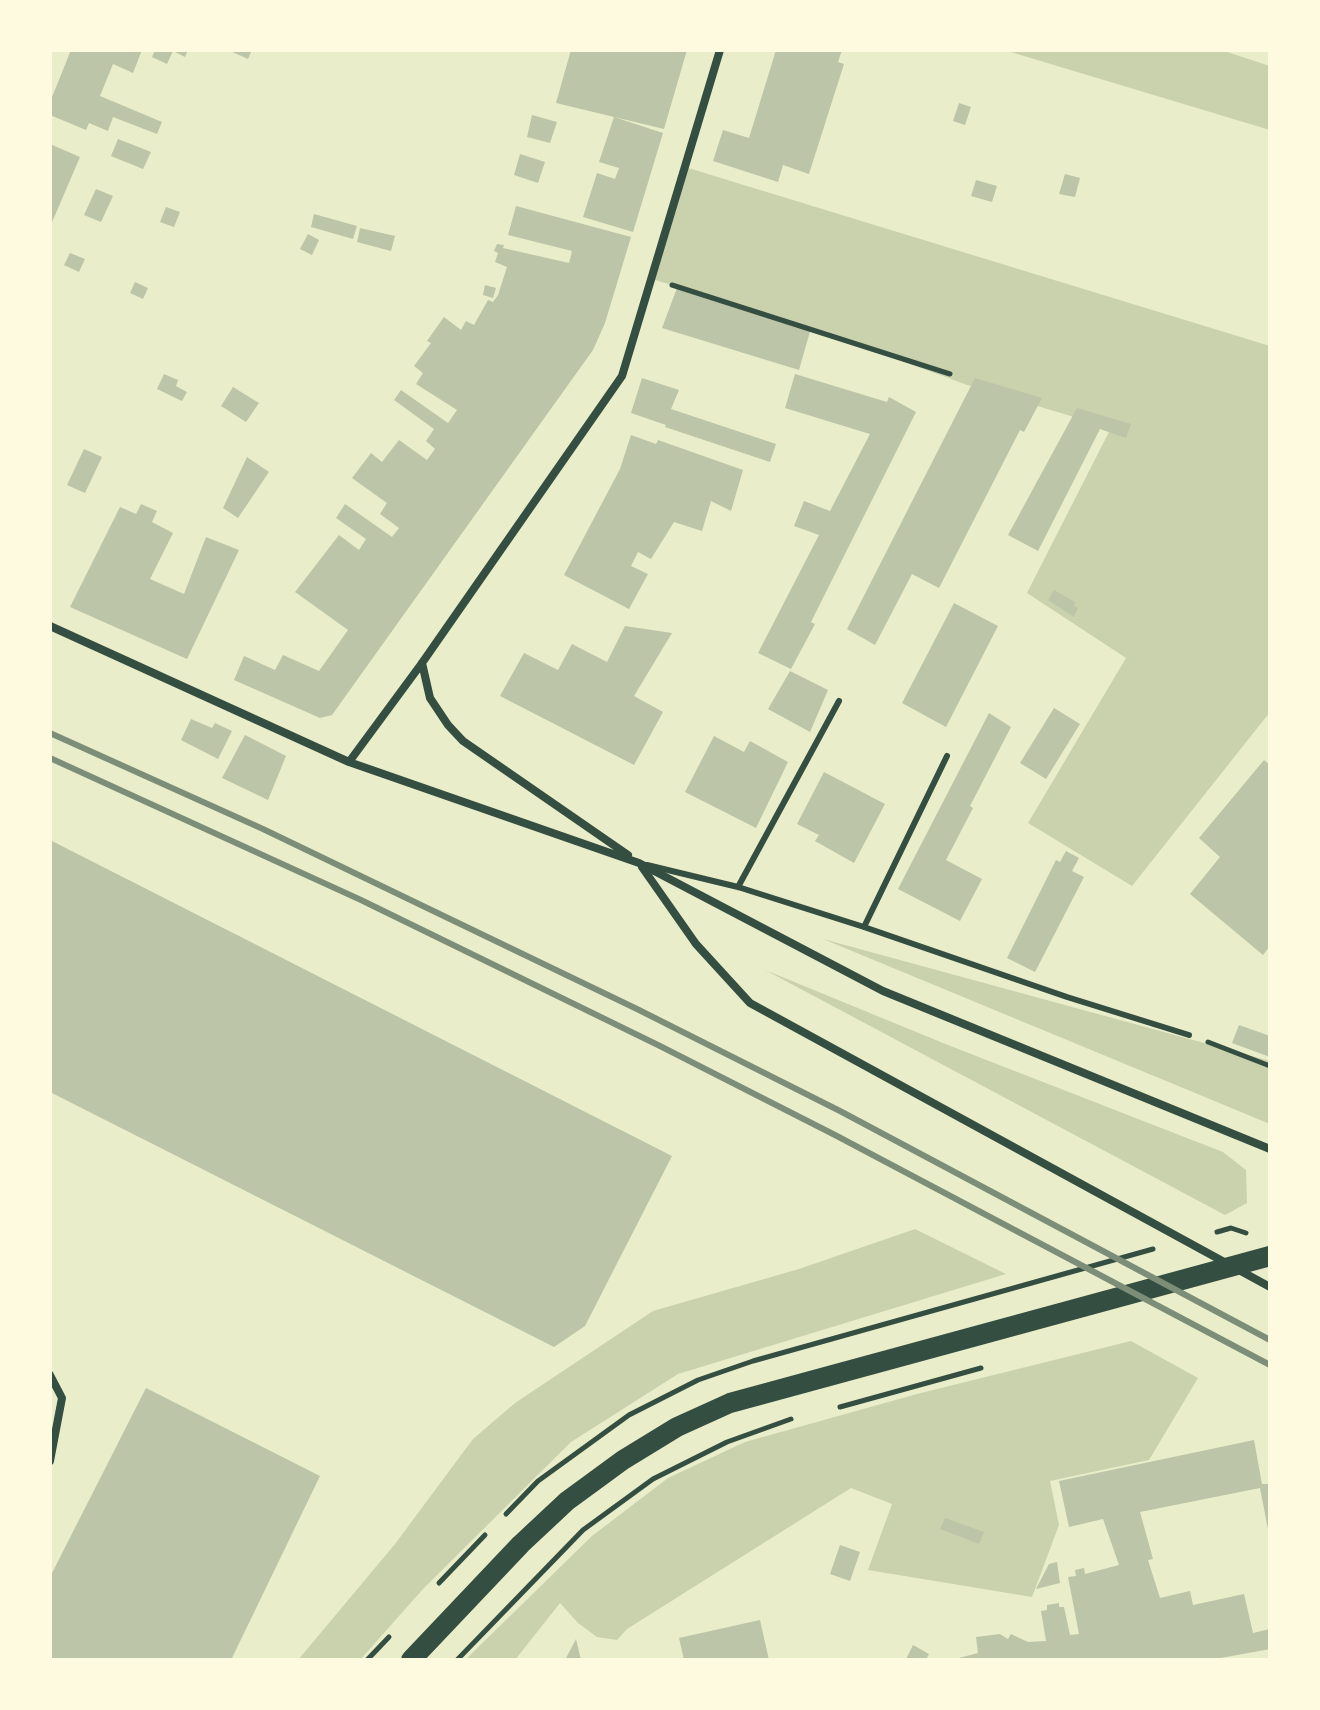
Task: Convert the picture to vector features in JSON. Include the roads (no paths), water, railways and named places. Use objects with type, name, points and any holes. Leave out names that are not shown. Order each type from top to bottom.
[{"type":"main road","points":[[411,1660],[521,1544],[567,1501],[623,1460],[677,1427],[730,1403],[1269,1256]]},
{"type":"street","points":[[349,762],[422,663],[622,376],[720,50]]},
{"type":"street","points":[[50,626],[349,762],[639,863],[696,944],[750,1003],[1270,1287]]},
{"type":"street","points":[[422,663],[430,698],[463,741],[639,863],[883,991],[1270,1149]]},
{"type":"street","points":[[50,1375],[62,1398],[50,1461]]},
{"type":"lane","points":[[738,887],[839,701]]},
{"type":"lane","points":[[864,927],[947,756]]},
{"type":"lane","points":[[639,863],[738,887],[1189,1035]]},
{"type":"railway","points":[[50,733],[263,829],[637,1009],[840,1111],[1270,1340]]},
{"type":"railway","points":[[50,758],[361,900],[660,1046],[1270,1365]]}]
